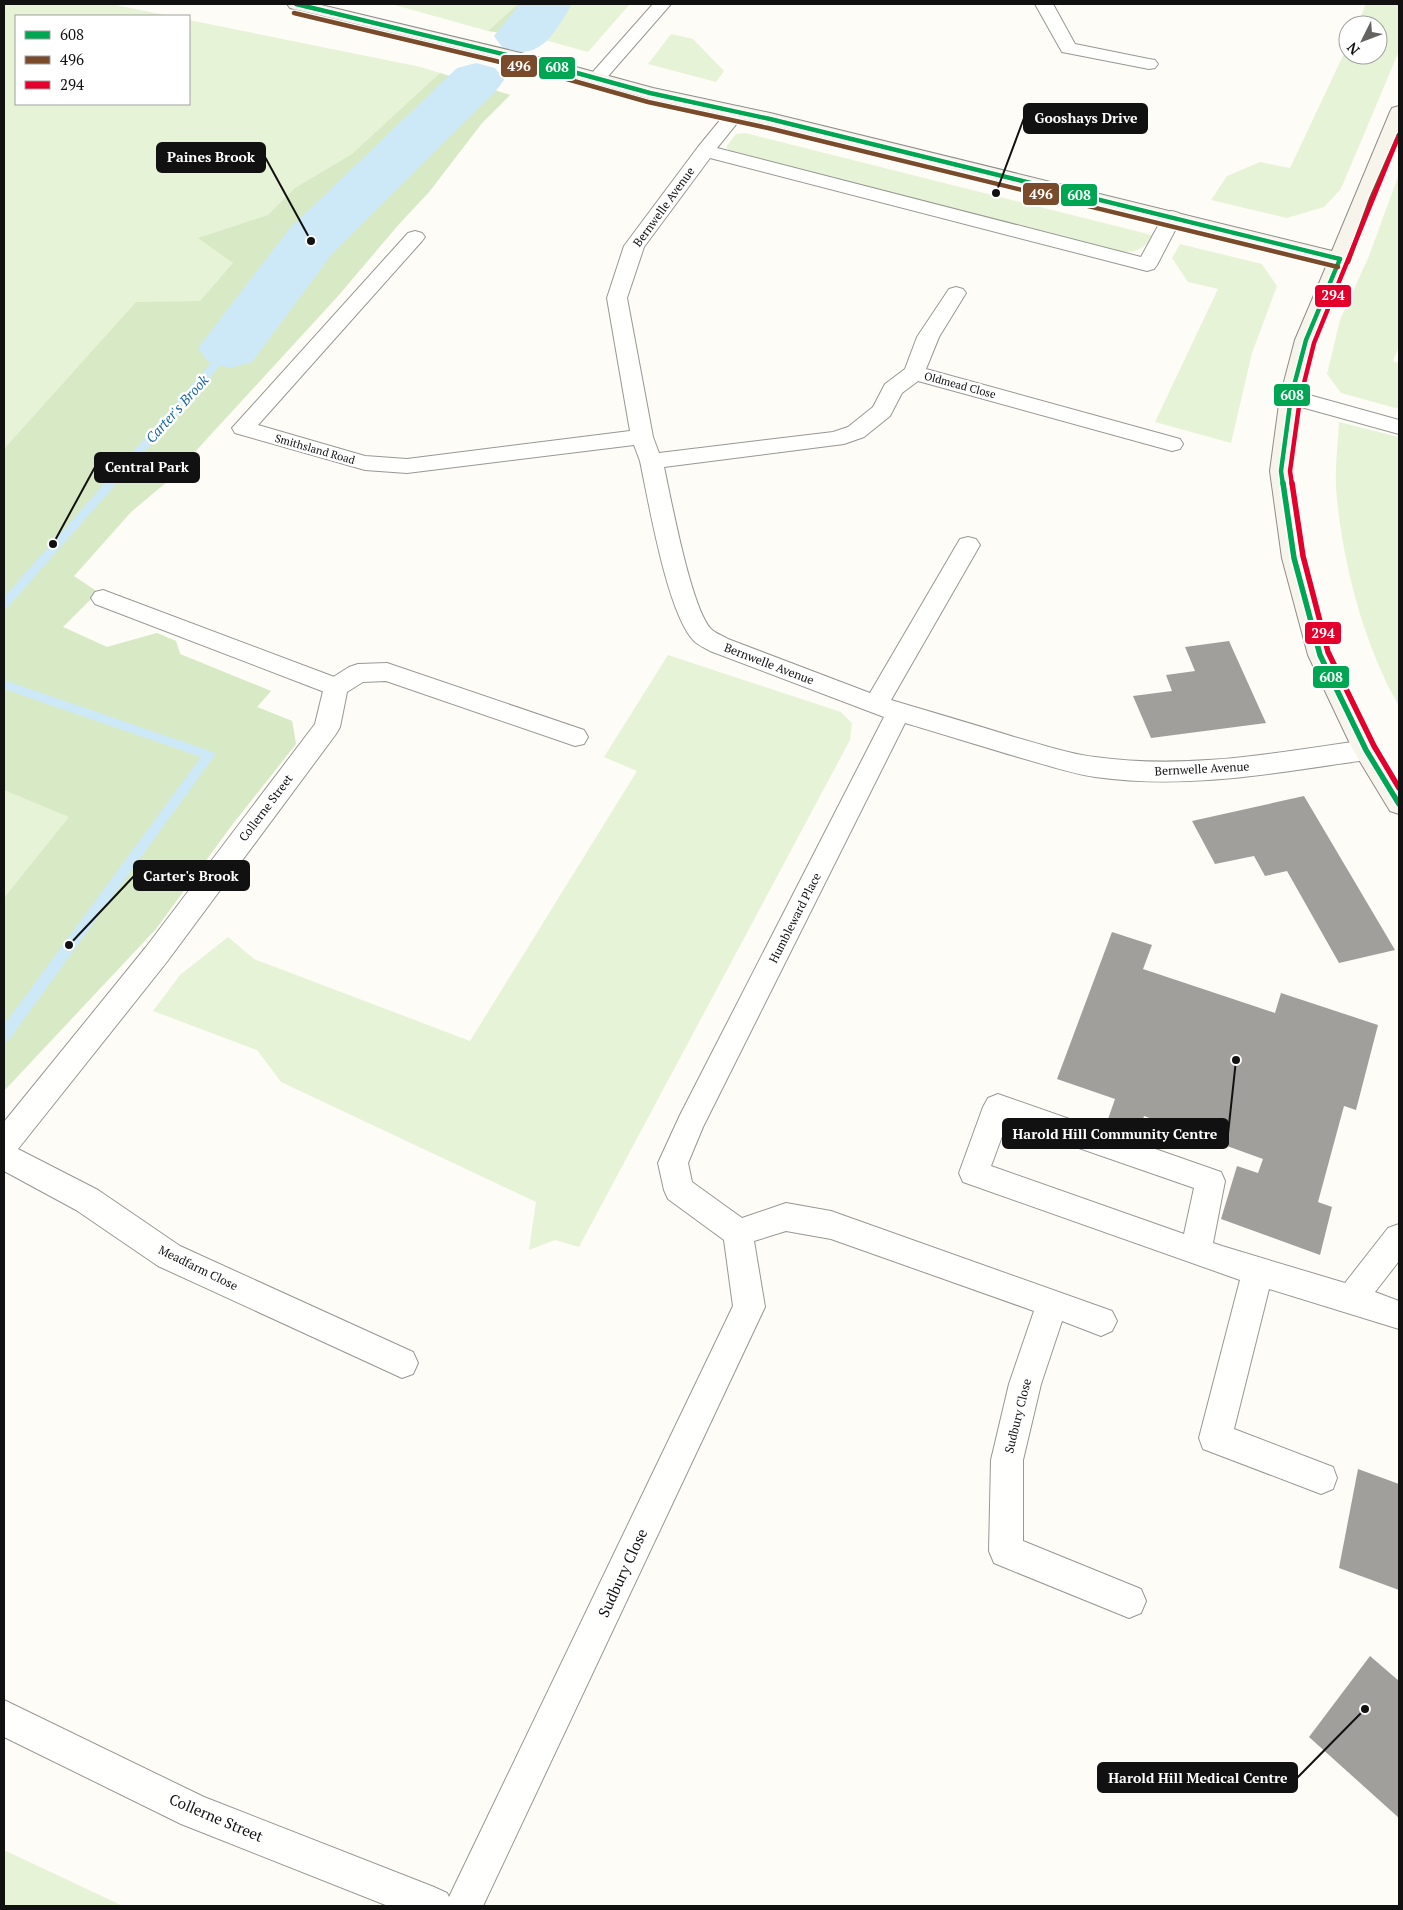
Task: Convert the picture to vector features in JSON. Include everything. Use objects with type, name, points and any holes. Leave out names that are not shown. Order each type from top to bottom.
[{"type":"street","points":[[296,4],[1340,259]]},
{"type":"street","points":[[597,78],[662,4]]},
{"type":"street","points":[[1044,4],[1068,48],[1149,64]]},
{"type":"street","name":"Bernwelle Avenue","points":[[737,112],[705,151],[634,246],[616,298],[642,438],[651,461],[682,588],[693,620],[704,634],[719,645],[888,708],[1051,757],[1093,767],[1139,772],[1182,773],[1226,770],[1366,750]]},
{"type":"street","points":[[1398,121],[1363,196],[1340,259],[1306,340],[1291,397],[1281,471],[1294,558],[1320,654],[1366,750],[1399,804]]},
{"type":"street","points":[[705,151],[1147,265],[1172,217]]},
{"type":"street","name":"Smithsland Road","points":[[415,237],[243,428],[365,464],[407,466],[642,438]]},
{"type":"street","points":[[914,373],[928,337],[956,293]]},
{"type":"street","name":"Oldmead Close","points":[[651,461],[836,439],[856,432],[882,411],[893,390],[914,373],[1172,444]]},
{"type":"street","points":[[1291,397],[1399,426]]},
{"type":"street","name":"Humbleward Place","points":[[738,1233],[679,1190],[673,1163],[888,708],[968,545]]},
{"type":"street","points":[[103,598],[336,687],[358,674],[387,672],[575,736]]},
{"type":"street","name":"Collerne Street","points":[[4,1144],[156,955],[327,727],[336,687]]},
{"type":"street","points":[[1196,1250],[1210,1181],[998,1108],[974,1174],[1258,1272],[1352,1298],[1399,1315]]},
{"type":"street","name":"Meadfarm Close","points":[[4,1156],[87,1200],[169,1256],[402,1363]]},
{"type":"street","points":[[738,1233],[786,1217],[830,1225],[1101,1321]]},
{"type":"street","name":"Sudbury Close","points":[[464,1906],[750,1307],[738,1233]]},
{"type":"street","points":[[1352,1298],[1399,1238]]},
{"type":"street","points":[[1258,1272],[1215,1438],[1320,1478]]},
{"type":"street","name":"Sudbury Close","points":[[1052,1303],[1025,1384],[1007,1460],[1006,1551],[1129,1601]]},
{"type":"street","name":"Collerne Street","points":[[4,1718],[194,1811],[434,1906]]},
{"type":"green space","points":[[4,4],[111,4],[165,15],[15,15],[15,105],[190,105],[190,20],[421,67],[510,95],[482,123],[429,192],[399,224],[338,296],[169,480],[131,512],[74,576],[63,627],[107,647],[157,633],[176,641],[180,654],[271,691],[257,707],[292,721],[296,744],[232,825],[4,1091]]},
{"type":"green space","points":[[391,4],[630,4],[588,52],[541,39],[488,31]]},
{"type":"green space","points":[[518,4],[565,4],[541,39],[488,31]]},
{"type":"green space","points":[[1366,4],[1399,4],[1399,51],[1340,190],[1324,207],[1287,218],[1211,200],[1227,176],[1260,162],[1290,168],[1339,65],[1388,65],[1388,15],[1361,15]]},
{"type":"green space","points":[[671,34],[693,39],[724,71],[716,82],[648,64]]},
{"type":"green space","points":[[440,73],[510,95],[482,123],[429,192],[399,224],[338,296],[169,480],[131,512],[74,576],[98,592],[63,627],[107,647],[157,633],[176,641],[180,654],[271,691],[257,707],[292,721],[296,744],[232,825],[156,929],[4,1091],[4,898],[69,817],[4,790],[4,449],[136,302],[200,301],[233,263],[198,238],[268,215],[295,188],[352,154]]},
{"type":"green space","points":[[745,133],[1152,235],[1140,249],[1122,252],[730,151],[726,147],[736,134]]},
{"type":"green space","points":[[1399,174],[1399,346],[1393,361],[1399,363],[1399,409],[1341,393],[1327,374],[1340,320],[1369,256]]},
{"type":"green space","points":[[1180,244],[1262,264],[1277,286],[1252,353],[1231,443],[1155,422],[1218,289],[1188,282],[1172,258]]},
{"type":"green space","points":[[1339,422],[1399,437],[1399,706],[1386,682],[1365,628],[1349,571],[1336,487]]},
{"type":"green space","points":[[668,655],[841,712],[852,723],[850,740],[579,1247],[555,1240],[529,1250],[536,1202],[281,1082],[257,1050],[153,1011],[180,975],[228,937],[254,959],[470,1041],[637,771],[604,757]]},
{"type":"green space","points":[[4,1850],[123,1906],[4,1906]]},
{"type":"building","points":[[1229,641],[1266,723],[1151,738],[1133,696],[1172,691],[1166,675],[1195,671],[1185,647]]},
{"type":"building","points":[[1304,796],[1395,950],[1339,963],[1287,871],[1265,876],[1254,856],[1215,864],[1192,821]]},
{"type":"building","points":[[1112,932],[1152,945],[1143,969],[1275,1013],[1281,993],[1378,1025],[1356,1110],[1344,1106],[1318,1202],[1332,1207],[1320,1255],[1221,1219],[1237,1166],[1258,1173],[1263,1159],[1144,1116],[1138,1134],[1107,1122],[1115,1099],[1057,1079]]},
{"type":"building","points":[[1358,1469],[1399,1484],[1399,1590],[1339,1568]]},
{"type":"building","points":[[1370,1656],[1399,1681],[1399,1818],[1309,1737]]},
{"type":"waterway","points":[[521,36],[532,25],[546,4]]},
{"type":"waterway","points":[[230,348],[311,241],[476,80]]},
{"type":"waterway","name":"Carter's Brook","points":[[4,604],[230,348]]},
{"type":"waterway","name":"Carter's Brook","points":[[4,684],[209,755],[4,1036]]},
{"type":"transit line","name":"608","points":[[296,4],[544,64],[650,93],[770,119],[1340,259]]},
{"type":"transit line","name":"496","points":[[294,13],[542,72],[648,102],[768,128],[1338,267]]},
{"type":"transit line","name":"496","points":[[1348,262],[1371,199],[1399,135]]},
{"type":"transit line","name":"294","points":[[1399,135],[1314,343],[1300,399],[1290,471],[1303,556],[1328,652],[1374,746],[1399,788]]},
{"type":"transit line","name":"608","points":[[1340,259],[1306,340],[1291,397],[1281,471],[1294,558],[1320,655],[1366,750],[1399,804]]},
{"type":"place","name":"Gooshays Drive","points":[[996,193]]},
{"type":"place","name":"Paines Brook","points":[[311,241]]},
{"type":"place","name":"Central Park","points":[[53,544]]},
{"type":"place","name":"Carter's Brook","points":[[69,945]]},
{"type":"place","name":"Harold Hill Community Centre","points":[[1236,1060]]},
{"type":"place","name":"Harold Hill Medical Centre","points":[[1365,1709]]}]
